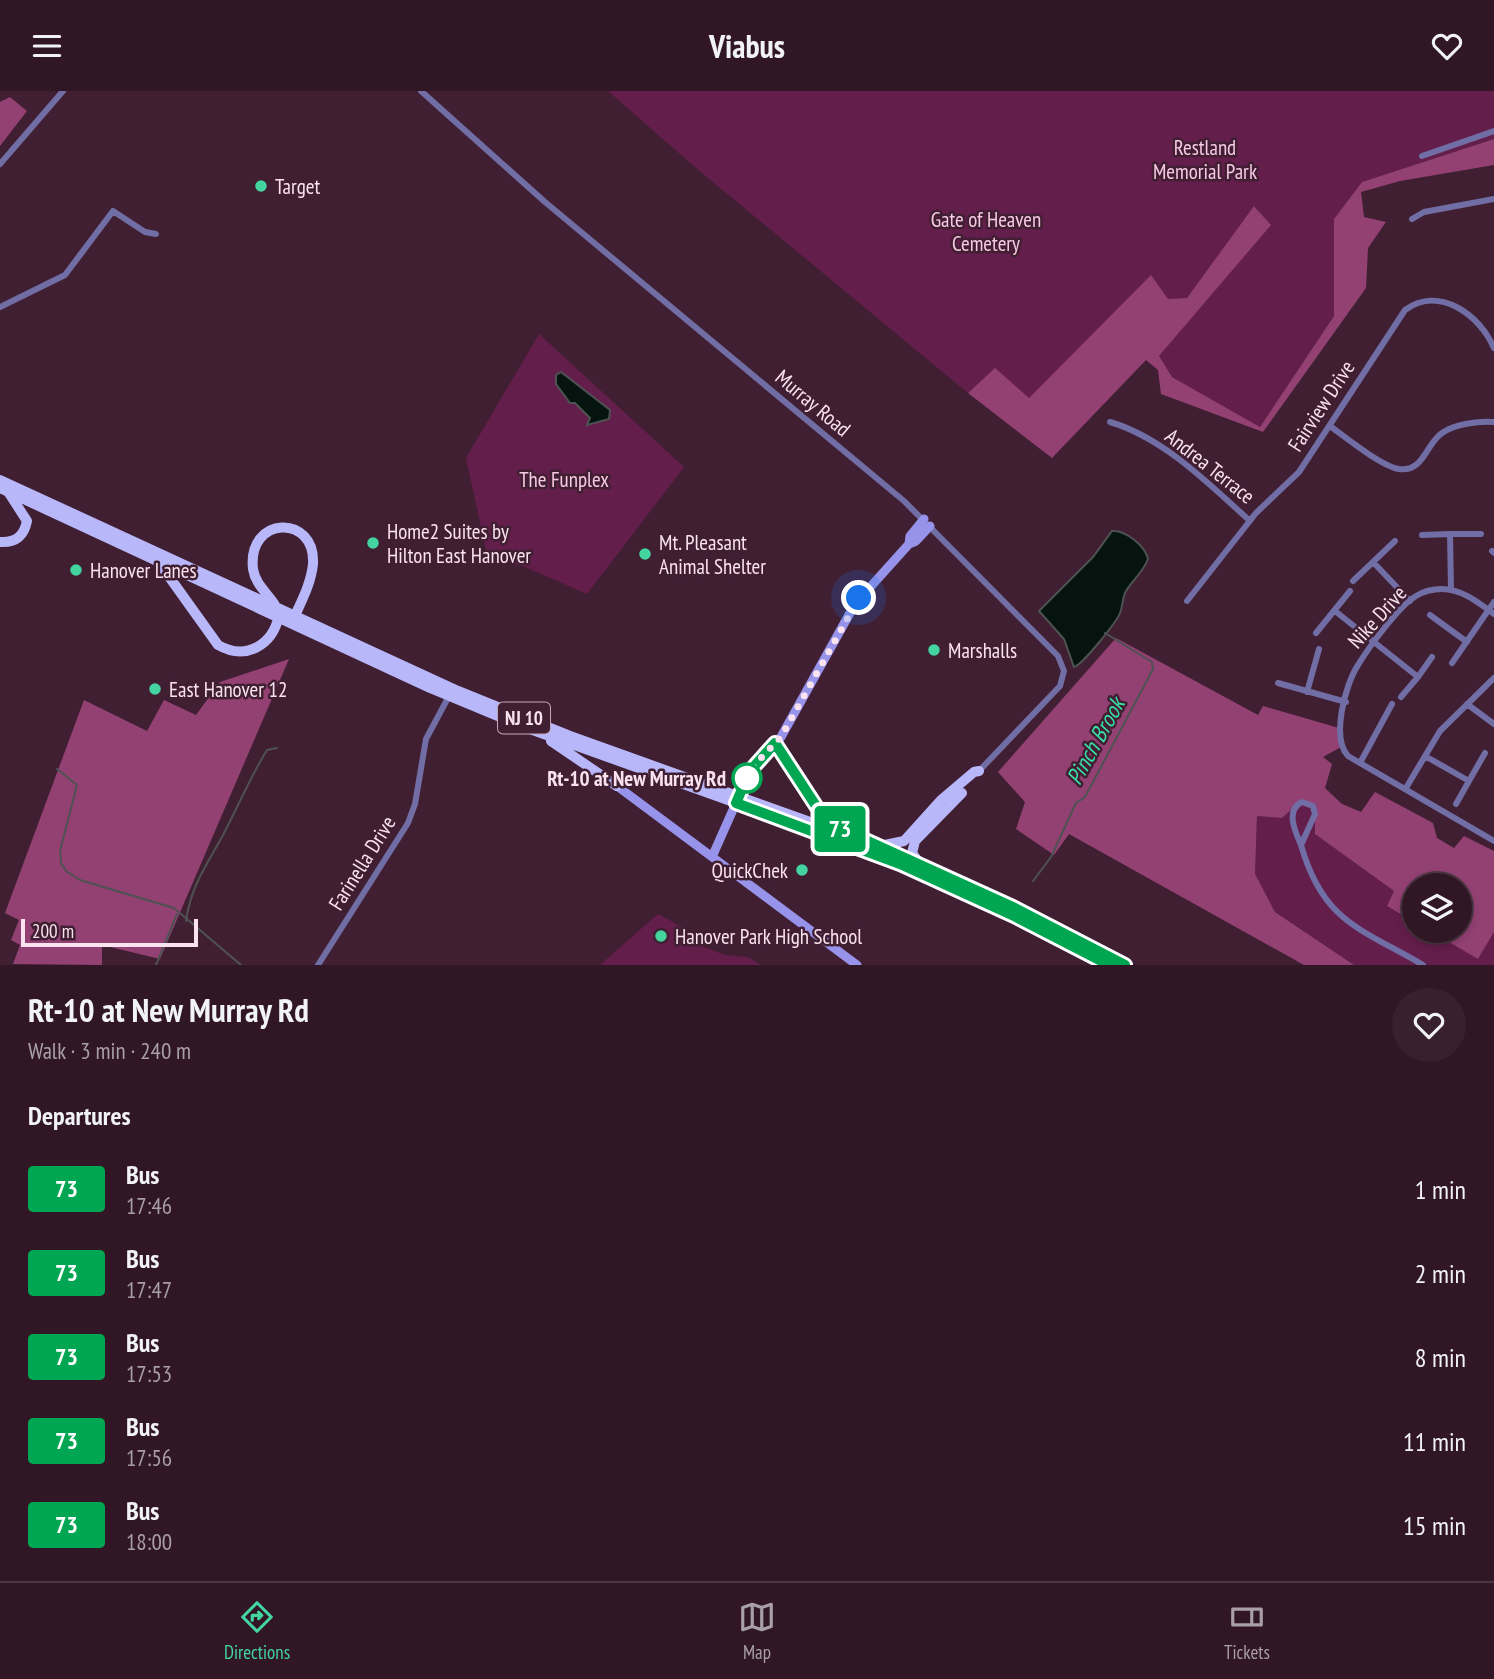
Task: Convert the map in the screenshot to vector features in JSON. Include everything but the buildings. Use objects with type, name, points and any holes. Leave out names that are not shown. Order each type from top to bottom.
[{"type":"main road","name":"NJ 10","points":[[0,480],[449,696],[536,731],[877,846],[1013,907],[1125,965]]},
{"type":"main road","name":"NJ 10","points":[[4,490],[157,561],[278,613]]},
{"type":"main road","points":[[0,542],[9,542],[22,535],[27,521],[4,490]]},
{"type":"main road","points":[[157,561],[211,638],[226,650],[239,652],[260,646],[270,636],[278,613],[256,582],[253,558],[261,537],[271,529],[284,526],[295,530],[304,538],[313,560],[309,583],[293,620]]},
{"type":"main road","name":"NJ 10","points":[[293,620],[531,721],[900,864],[1014,916],[1109,965]]},
{"type":"main road","points":[[536,731],[617,786]]},
{"type":"main road","points":[[775,743],[825,818],[853,837]]},
{"type":"main road","points":[[877,846],[893,846],[904,841],[941,800],[974,772],[979,771],[979,776],[915,841],[912,853],[920,864]]},
{"type":"street","name":"Murray Road","points":[[421,91],[551,208],[927,522],[1058,656],[1064,667],[1060,686],[979,771]]},
{"type":"street","points":[[0,164],[59,92]]},
{"type":"street","points":[[1422,156],[1494,131]]},
{"type":"street","points":[[1412,219],[1424,212],[1494,199]]},
{"type":"street","points":[[0,307],[65,275],[113,211],[145,232],[156,234]]},
{"type":"street","name":"Fairview Drive","points":[[1187,601],[1250,521],[1299,472],[1400,315],[1415,303],[1437,300],[1452,304],[1483,328],[1494,348]]},
{"type":"street","name":"Andrea Terrace","points":[[1110,422],[1128,428],[1186,464],[1250,521]]},
{"type":"street","points":[[1330,426],[1400,469],[1419,464],[1433,441],[1448,430],[1472,423],[1494,422]]},
{"type":"street","points":[[712,857],[750,771],[775,743],[855,604],[909,544],[910,536],[927,522]]},
{"type":"street","points":[[1450,534],[1451,590],[1491,612]]},
{"type":"street","points":[[1422,535],[1480,534]]},
{"type":"street","points":[[1353,581],[1395,541]]},
{"type":"street","points":[[1373,562],[1410,601]]},
{"type":"street","name":"Nike Drive","points":[[1451,590],[1426,591],[1410,601],[1356,669],[1338,728],[1339,740],[1345,753],[1360,763],[1494,841]]},
{"type":"street","points":[[1316,633],[1350,591]]},
{"type":"street","points":[[1452,663],[1491,612],[1494,602]]},
{"type":"street","points":[[1335,611],[1418,677]]},
{"type":"street","points":[[1430,615],[1467,642]]},
{"type":"street","points":[[1307,692],[1319,649]]},
{"type":"street","points":[[1401,697],[1432,657]]},
{"type":"street","points":[[1406,789],[1440,731],[1494,678]]},
{"type":"street","points":[[1278,684],[1346,702]]},
{"type":"street","name":"Farinella Drive","points":[[318,965],[408,823],[415,804],[426,739],[449,696]]},
{"type":"street","points":[[1360,763],[1392,704]]},
{"type":"street","points":[[1467,704],[1494,724]]},
{"type":"street","points":[[1456,804],[1485,754]]},
{"type":"street","points":[[1425,756],[1469,781]]},
{"type":"street","points":[[617,786],[856,965]]},
{"type":"street","points":[[1301,845],[1315,814],[1313,806],[1302,802],[1296,806],[1293,813],[1301,845],[1315,885],[1337,913],[1423,965]]},
{"type":"green space","name":"Gate of Heaven Cemetery","points":[[608,91],[1494,91],[1494,139],[1362,182],[1334,219],[1334,316],[1260,427],[1172,377],[1159,356],[1270,225],[1255,206],[1187,298],[1168,299],[1151,276],[1029,398],[995,369],[968,393],[696,168]]},
{"type":"green space","name":"The Funplex","points":[[539,334],[684,467],[587,594],[523,566],[488,559],[466,458]]},
{"type":"green space","points":[[1303,799],[1315,806],[1315,834],[1394,891],[1387,906],[1402,915],[1402,943],[1451,943],[1478,959],[1494,932],[1494,965],[1354,965],[1275,912],[1255,874],[1257,816],[1282,818]]},
{"type":"green space","points":[[658,914],[680,926],[699,945],[725,955],[748,957],[761,965],[600,965]]},
{"type":"shaded area","points":[[10,97],[27,111],[0,146],[0,102]]},
{"type":"shaded area","points":[[1494,139],[1494,165],[1400,181],[1361,192],[1364,217],[1386,222],[1368,248],[1366,288],[1263,432],[1161,394],[1158,370],[1146,360],[1052,458],[968,393],[995,368],[1029,398],[1151,275],[1168,299],[1187,298],[1254,206],[1271,225],[1159,356],[1172,377],[1260,427],[1334,316],[1334,219],[1362,182]]},
{"type":"shaded area","points":[[561,372],[610,410],[609,419],[587,425],[590,418],[575,403],[570,403],[556,384],[556,375]]},
{"type":"shaded area","points":[[1112,531],[1123,533],[1134,540],[1148,559],[1126,591],[1120,613],[1112,625],[1091,652],[1074,667],[1064,639],[1039,611],[1093,557]]},
{"type":"shaded area","points":[[1116,638],[1258,715],[1263,706],[1339,728],[1341,747],[1323,757],[1332,764],[1325,788],[1342,804],[1361,812],[1375,792],[1433,823],[1437,838],[1454,848],[1464,836],[1494,851],[1494,932],[1478,959],[1451,943],[1472,943],[1472,873],[1402,873],[1402,915],[1387,906],[1394,891],[1315,834],[1315,807],[1303,799],[1282,818],[1257,816],[1255,874],[1275,912],[1354,965],[1304,965],[1069,834],[1054,855],[1016,829],[1025,802],[998,772]]},
{"type":"shaded area","points":[[289,659],[160,959],[102,945],[102,965],[13,964],[20,945],[11,940],[19,920],[5,913],[84,700],[147,731],[164,700],[196,715],[220,682]]},
{"type":"waterway","name":"Pinch Brook","points":[[1033,881],[1051,857],[1076,803],[1085,797],[1153,669],[1152,662],[1105,633]]},
{"type":"waterway","points":[[186,921],[191,897],[200,877],[255,772],[267,750],[277,748]]},
{"type":"waterway","points":[[57,769],[77,785],[60,851],[61,863],[66,871],[80,880],[174,908],[241,965]]},
{"type":"waterway","points":[[156,965],[177,914]]},
{"type":"bus line","name":"73","points":[[1109,965],[1014,916],[900,864],[736,803],[748,776],[775,743],[820,812],[837,827],[853,837],[920,864],[1013,907],[1125,965]]},
{"type":"place","name":"Target","points":[[261,186]]},
{"type":"place","name":"Home2 Suites by Hilton East Hanover","points":[[373,543]]},
{"type":"place","name":"Mt. Pleasant Animal Shelter","points":[[645,554]]},
{"type":"place","name":"Hanover Lanes","points":[[76,570]]},
{"type":"place","name":"Marshalls","points":[[934,650]]},
{"type":"place","name":"East Hanover 12","points":[[155,689]]},
{"type":"place","name":"Rt-10 at New Murray Rd","points":[[747,778]]},
{"type":"place","name":"QuickChek","points":[[802,870]]},
{"type":"place","name":"Hanover Park High School","points":[[661,936]]},
{"type":"route","points":[[747,778],[750,771],[781,737],[859,598]]},
{"type":"park label","name":"Restland Memorial Park","points":[[1205,159]]}]
